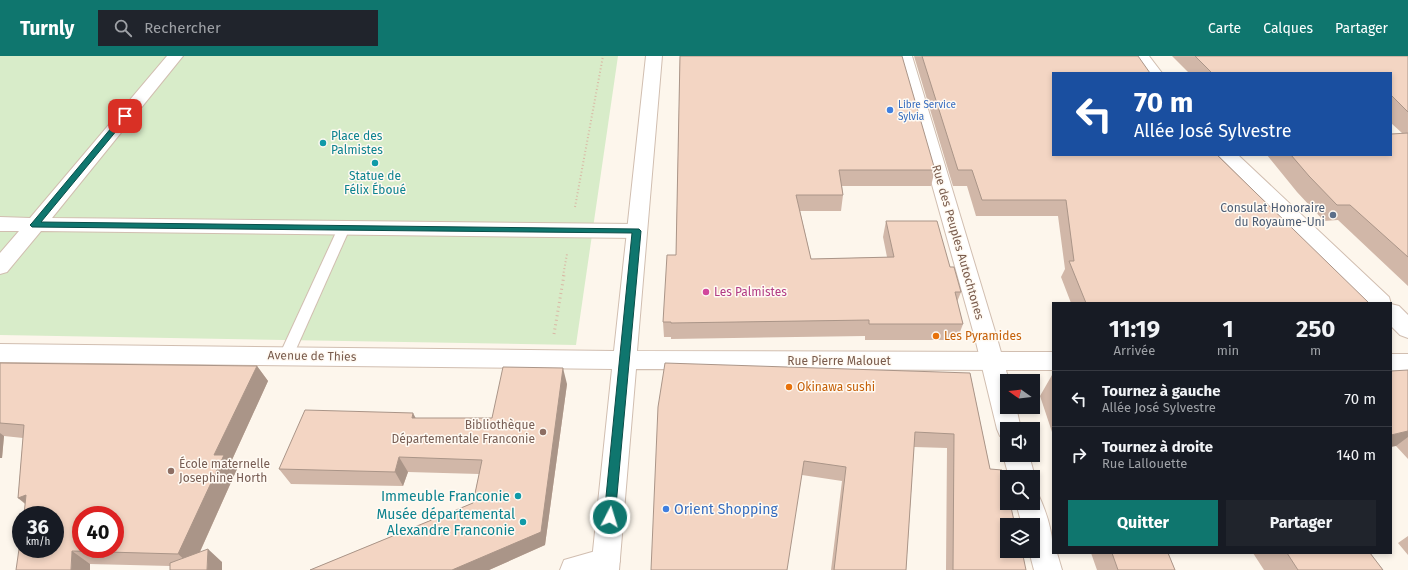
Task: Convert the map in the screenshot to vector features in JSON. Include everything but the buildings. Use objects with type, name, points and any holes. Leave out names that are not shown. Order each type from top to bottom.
[{"type":"street","points":[[0,266],[175,56]]},
{"type":"street","points":[[574,570],[605,565],[654,56]]},
{"type":"street","name":"Rue des Peuples Autochtones","points":[[904,56],[986,338],[1007,422]]},
{"type":"street","points":[[1141,56],[1153,72]]},
{"type":"street","points":[[1228,156],[1380,302]]},
{"type":"street","points":[[0,224],[636,231]]},
{"type":"street","points":[[1392,313],[1408,329]]},
{"type":"street","name":"Avenue de Thies","points":[[0,354],[624,360]]},
{"type":"street","name":"Rue Pierre Malouet","points":[[624,360],[1052,361]]},
{"type":"street","points":[[1392,363],[1408,364]]},
{"type":"street","points":[[1031,510],[1048,570]]},
{"type":"lane","points":[[286,356],[344,228]]},
{"type":"path","points":[[574,208],[602,56]]},
{"type":"path","points":[[553,339],[568,250]]},
{"type":"green space","name":"Place des Palmistes","points":[[0,56],[618,56],[576,345],[0,335]]},
{"type":"place","name":"Libre Service Sylvia","points":[[890,110]]},
{"type":"place","name":"Place des Palmistes","points":[[323,143]]},
{"type":"place","name":"Statue de Félix Éboué","points":[[375,163]]},
{"type":"place","name":"Consulat Honoraire du Royaume-Uni","points":[[1333,215]]},
{"type":"place","name":"Les Palmistes","points":[[706,292]]},
{"type":"place","name":"Les Pyramides","points":[[936,336]]},
{"type":"place","name":"Okinawa sushi","points":[[789,387]]},
{"type":"place","name":"Bibliothèque Départementale Franconie","points":[[543,432]]},
{"type":"place","name":"École maternelle Josephine Horth","points":[[171,471]]},
{"type":"place","name":"Immeuble Franconie","points":[[518,496]]},
{"type":"place","name":"Orient Shopping","points":[[666,509]]},
{"type":"place","name":"Musée départemental Alexandre Franconie","points":[[523,522]]},
{"type":"route","points":[[125,116],[35,225],[571,229],[636,231],[610,517]]}]
